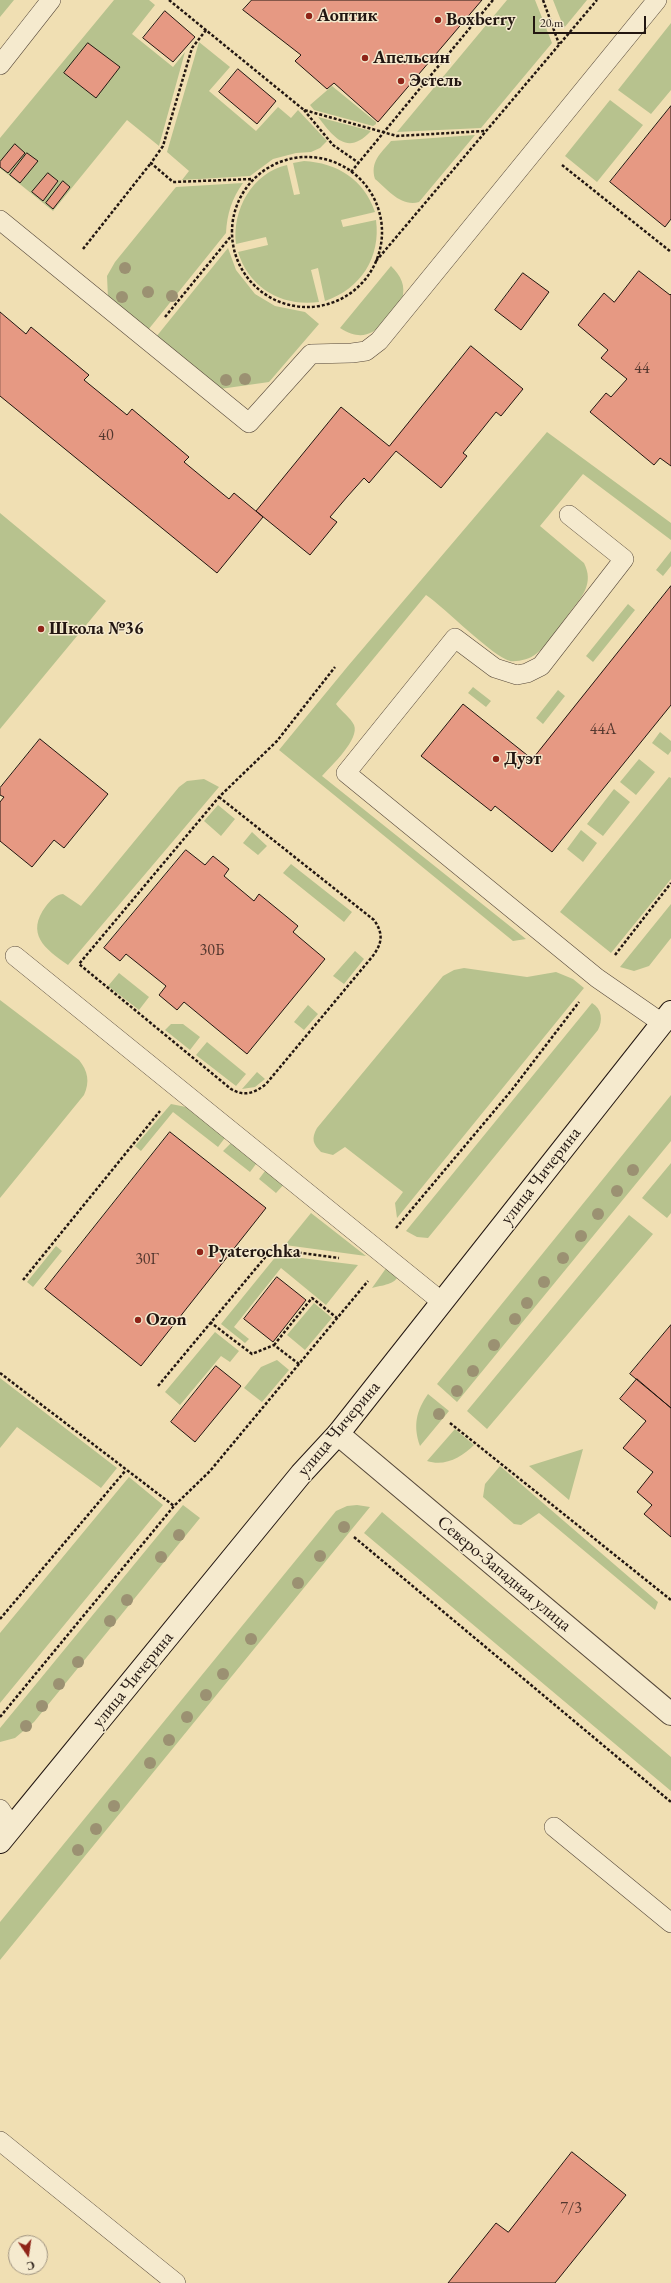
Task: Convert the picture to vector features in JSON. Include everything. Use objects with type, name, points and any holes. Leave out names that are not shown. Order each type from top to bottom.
[{"type":"main road","name":"улица Чичерина","points":[[6,1834],[301,1474],[338,1434],[666,1018]]},
{"type":"main road","name":"Северо-Западная улица","points":[[338,1434],[671,1714]]},
{"type":"lane","points":[[0,65],[51,0]]},
{"type":"lane","points":[[0,220],[145,340],[249,423],[311,354],[352,353],[366,351],[379,341],[537,145],[657,0]]},
{"type":"lane","points":[[569,515],[624,559],[541,666],[517,675],[508,673],[495,668],[455,638],[346,773],[598,978],[666,1018]]},
{"type":"lane","points":[[15,956],[178,1087],[373,1255],[442,1302]]},
{"type":"lane","points":[[0,1809],[6,1834]]},
{"type":"lane","points":[[554,1827],[671,1923]]},
{"type":"lane","points":[[0,2141],[176,2283]]},
{"type":"path","points":[[169,0],[304,110],[333,145],[359,163]]},
{"type":"path","points":[[351,172],[493,0]]},
{"type":"path","points":[[543,0],[559,44]]},
{"type":"path","points":[[375,262],[381,234],[379,213],[371,193],[351,172],[332,162],[304,157],[276,164],[254,179],[244,192],[237,205],[232,225],[235,254],[249,280],[271,298],[298,306],[320,305],[340,298],[358,286],[375,262],[597,0]]},
{"type":"path","points":[[64,272],[151,164],[163,146],[192,48],[206,30]]},
{"type":"path","points":[[304,110],[397,136],[486,132]]},
{"type":"path","points":[[537,145],[671,252]]},
{"type":"path","points":[[151,164],[173,182],[254,179]]},
{"type":"path","points":[[145,340],[232,235]]},
{"type":"path","points":[[218,797],[374,920],[381,930],[382,938],[378,950],[372,958],[266,1084],[254,1092],[242,1094],[231,1089],[79,964],[218,797],[277,741],[335,667]]},
{"type":"path","points":[[373,1255],[511,1091],[671,883]]},
{"type":"path","points":[[23,1280],[178,1087]]},
{"type":"path","points":[[158,1386],[272,1249],[373,1255]]},
{"type":"path","points":[[0,1717],[174,1506],[210,1471],[377,1270],[373,1255]]},
{"type":"path","points":[[210,1322],[252,1354],[274,1345],[312,1298],[337,1318]]},
{"type":"path","points":[[274,1345],[299,1365]]},
{"type":"path","points":[[0,1373],[174,1506]]},
{"type":"path","points":[[450,1423],[671,1600]]},
{"type":"path","points":[[0,1619],[126,1470]]},
{"type":"path","points":[[354,1537],[671,1802]]},
{"type":"green space","points":[[0,0],[14,0],[0,17]]},
{"type":"green space","points":[[114,0],[149,0],[155,5],[132,34],[173,67],[185,52],[159,146],[127,120],[53,211],[0,168],[0,138]]},
{"type":"green space","points":[[507,0],[535,0],[552,43],[481,128],[397,132]]},
{"type":"green space","points":[[553,0],[587,0],[564,28]]},
{"type":"green space","points":[[671,23],[671,90],[651,114],[618,90]]},
{"type":"green space","points":[[199,42],[230,67],[209,91],[256,131],[278,107],[291,118],[298,110],[327,141],[320,148],[311,152],[296,153],[273,159],[250,176],[182,180],[189,171],[167,152]]},
{"type":"green space","points":[[332,86],[376,122],[376,124],[373,126],[314,110],[310,105]]},
{"type":"green space","points":[[610,100],[643,125],[597,182],[565,156]]},
{"type":"green space","points":[[318,117],[371,131],[362,139],[348,143],[335,137]]},
{"type":"green space","points":[[475,135],[419,202],[412,203],[401,200],[375,179],[374,168],[377,158],[391,141]]},
{"type":"green space","points":[[304,161],[316,162],[338,169],[348,175],[364,190],[375,212],[341,220],[343,227],[376,220],[377,234],[372,259],[358,280],[338,296],[325,301],[318,268],[311,270],[319,302],[305,303],[280,298],[269,292],[250,276],[243,265],[238,252],[268,245],[266,237],[236,244],[237,218],[241,206],[254,185],[275,169],[287,165],[294,195],[300,194],[293,163]]},
{"type":"green space","points":[[243,183],[231,206],[226,233],[148,330],[108,298],[107,276],[115,262],[176,187]]},
{"type":"green space","points":[[228,248],[236,270],[255,294],[275,306],[305,312],[319,324],[269,382],[220,389],[156,337]]},
{"type":"green space","points":[[391,266],[398,273],[402,281],[403,295],[402,300],[383,324],[368,334],[360,335],[340,328]]},
{"type":"green space","points":[[547,432],[671,523],[671,540],[583,474],[540,526],[584,563],[588,577],[586,589],[583,595],[541,650],[527,659],[510,661],[492,650],[426,595],[336,704],[353,722],[355,731],[344,752],[322,776],[526,939],[513,941],[279,750],[348,666]]},
{"type":"green space","name":"Школа №36","points":[[0,513],[106,601],[0,729]]},
{"type":"green space","points":[[671,551],[671,566],[663,576],[656,570]]},
{"type":"green space","points":[[628,604],[635,610],[593,662],[586,656]]},
{"type":"green space","points":[[473,687],[491,701],[486,707],[468,693]]},
{"type":"green space","points":[[558,690],[565,696],[543,724],[536,718]]},
{"type":"green space","points":[[660,732],[671,741],[671,751],[668,755],[652,743]]},
{"type":"green space","points":[[639,759],[655,772],[636,795],[620,782]]},
{"type":"green space","points":[[669,777],[671,778],[671,879],[611,953],[560,912]]},
{"type":"green space","points":[[204,779],[219,787],[68,965],[45,947],[40,940],[37,925],[46,906],[55,897],[63,894],[81,906],[179,787],[187,781]]},
{"type":"green space","points":[[614,789],[630,802],[603,836],[587,824]]},
{"type":"green space","points":[[218,805],[235,819],[221,836],[204,821]]},
{"type":"green space","points":[[581,830],[597,843],[583,862],[567,849]]},
{"type":"green space","points":[[252,832],[267,846],[258,855],[243,843]]},
{"type":"green space","points":[[291,864],[352,912],[344,922],[283,873]]},
{"type":"green space","points":[[671,904],[671,938],[649,966],[634,971],[620,967]]},
{"type":"green space","points":[[355,951],[364,959],[344,984],[333,976]]},
{"type":"green space","points":[[464,968],[527,977],[556,972],[573,979],[584,988],[397,1218],[395,1203],[403,1192],[345,1147],[333,1155],[321,1152],[315,1144],[314,1135],[317,1128],[443,976],[454,970]]},
{"type":"green space","points":[[119,973],[149,997],[139,1010],[108,986]]},
{"type":"green space","points":[[0,1000],[79,1060],[86,1072],[87,1086],[84,1095],[0,1198]]},
{"type":"green space","points":[[592,1003],[598,1008],[601,1015],[601,1022],[598,1030],[428,1238],[417,1237],[406,1231]]},
{"type":"green space","points":[[308,1005],[318,1014],[304,1030],[294,1022]]},
{"type":"green space","points":[[171,1024],[183,1024],[200,1037],[190,1050],[165,1030]]},
{"type":"green space","points":[[207,1042],[246,1074],[236,1086],[196,1055]]},
{"type":"green space","points":[[257,1072],[265,1079],[255,1087],[242,1089]]},
{"type":"green space","points":[[671,1095],[671,1141],[457,1402],[437,1384]]},
{"type":"green space","points":[[171,1104],[191,1108],[227,1135],[218,1147],[173,1112],[141,1151],[135,1146]]},
{"type":"green space","points":[[234,1140],[259,1160],[250,1172],[223,1151]]},
{"type":"green space","points":[[671,1163],[671,1213],[667,1218],[642,1198]]},
{"type":"green space","points":[[268,1167],[286,1182],[276,1193],[259,1179]]},
{"type":"green space","points":[[311,1213],[366,1256],[285,1245]]},
{"type":"green space","points":[[629,1215],[653,1234],[487,1429],[467,1411]]},
{"type":"green space","points":[[56,1246],[62,1251],[33,1287],[27,1282]]},
{"type":"green space","points":[[277,1255],[358,1265],[326,1305],[281,1268],[234,1327],[249,1339],[245,1343],[221,1324]]},
{"type":"green space","points":[[389,1264],[399,1274],[397,1278],[388,1284],[372,1288]]},
{"type":"green space","points":[[314,1303],[332,1318],[305,1350],[287,1335]]},
{"type":"green space","points":[[215,1332],[239,1351],[230,1362],[221,1356],[180,1405],[165,1392]]},
{"type":"green space","points":[[277,1360],[289,1370],[262,1402],[244,1388],[261,1367]]},
{"type":"green space","points":[[0,1378],[117,1468],[101,1488],[17,1427],[0,1448]]},
{"type":"green space","points":[[428,1394],[449,1411],[420,1446],[416,1425],[418,1413]]},
{"type":"green space","points":[[455,1429],[474,1445],[453,1460],[440,1463],[427,1461]]},
{"type":"green space","points":[[583,1449],[569,1500],[529,1466]]},
{"type":"green space","points":[[500,1466],[658,1602],[655,1610],[539,1513],[521,1525],[514,1524],[483,1497],[485,1484]]},
{"type":"green space","points":[[129,1477],[163,1505],[0,1703],[0,1633]]},
{"type":"green space","points":[[183,1505],[200,1518],[34,1722],[15,1738],[0,1742],[0,1728]]},
{"type":"green space","points":[[357,1505],[370,1507],[0,1960],[0,1922],[336,1511],[347,1506]]},
{"type":"green space","points":[[382,1512],[671,1757],[671,1791],[364,1533]]},
{"type":"building","name":"Апельсин","points":[[252,0],[482,0],[378,122],[334,83],[327,89],[295,61],[301,55],[243,10]]},
{"type":"building","points":[[165,11],[195,37],[173,62],[143,38]]},
{"type":"building","points":[[88,43],[120,67],[96,98],[64,73]]},
{"type":"building","points":[[238,69],[276,101],[257,124],[219,92]]},
{"type":"building","points":[[671,106],[671,219],[665,227],[610,182]]},
{"type":"building","points":[[15,144],[25,153],[8,173],[0,167],[0,162]]},
{"type":"building","points":[[27,153],[38,161],[20,183],[10,175]]},
{"type":"building","points":[[48,173],[58,181],[43,201],[32,192]]},
{"type":"building","points":[[63,181],[70,187],[53,209],[46,203]]},
{"type":"building","points":[[639,271],[670,295],[671,294],[671,466],[660,458],[654,465],[590,412],[606,393],[611,397],[627,379],[601,358],[608,350],[578,325],[604,293],[614,302]]},
{"type":"building","points":[[523,273],[549,292],[521,330],[495,310]]},
{"type":"building","points":[[0,312],[26,334],[31,327],[89,375],[84,380],[127,415],[132,409],[189,457],[184,462],[207,481],[229,499],[234,493],[263,517],[217,573],[0,396]]},
{"type":"building","points":[[471,346],[523,389],[501,416],[496,412],[463,453],[467,456],[441,488],[396,451],[369,483],[364,478],[330,517],[337,522],[310,555],[256,511],[341,407],[389,446]]},
{"type":"building","points":[[671,586],[671,705],[552,852],[495,806],[491,811],[421,756],[463,704],[532,759]]},
{"type":"building","points":[[40,739],[108,794],[64,848],[54,840],[32,867],[0,841],[0,802],[4,797],[0,795],[0,788]]},
{"type":"building","points":[[186,850],[205,865],[213,856],[229,869],[224,876],[254,901],[259,894],[298,926],[293,932],[325,959],[247,1054],[184,1002],[177,1010],[159,995],[166,986],[126,954],[120,961],[104,948]]},
{"type":"building","points":[[170,1132],[266,1208],[141,1366],[45,1289]]},
{"type":"building","points":[[277,1277],[306,1300],[273,1342],[244,1319]]},
{"type":"building","points":[[671,1325],[671,1408],[630,1374]]},
{"type":"building","points":[[216,1366],[241,1386],[195,1442],[171,1422]]},
{"type":"building","points":[[637,1379],[671,1408],[671,1537],[644,1514],[652,1505],[637,1492],[653,1472],[623,1448],[646,1421],[620,1399]]},
{"type":"building","points":[[572,2152],[626,2195],[555,2283],[448,2283],[496,2223],[508,2232]]},
{"type":"place","name":"Аоптик","points":[[309,16]]},
{"type":"place","name":"Boxberry","points":[[438,20]]},
{"type":"place","name":"Апельсин","points":[[365,58]]},
{"type":"place","name":"Эстель","points":[[401,81]]},
{"type":"place","name":"Школа №36","points":[[41,629]]},
{"type":"place","name":"Дуэт","points":[[496,759]]},
{"type":"place","name":"Pyaterochka","points":[[200,1252]]},
{"type":"place","name":"Ozon","points":[[138,1320]]}]
